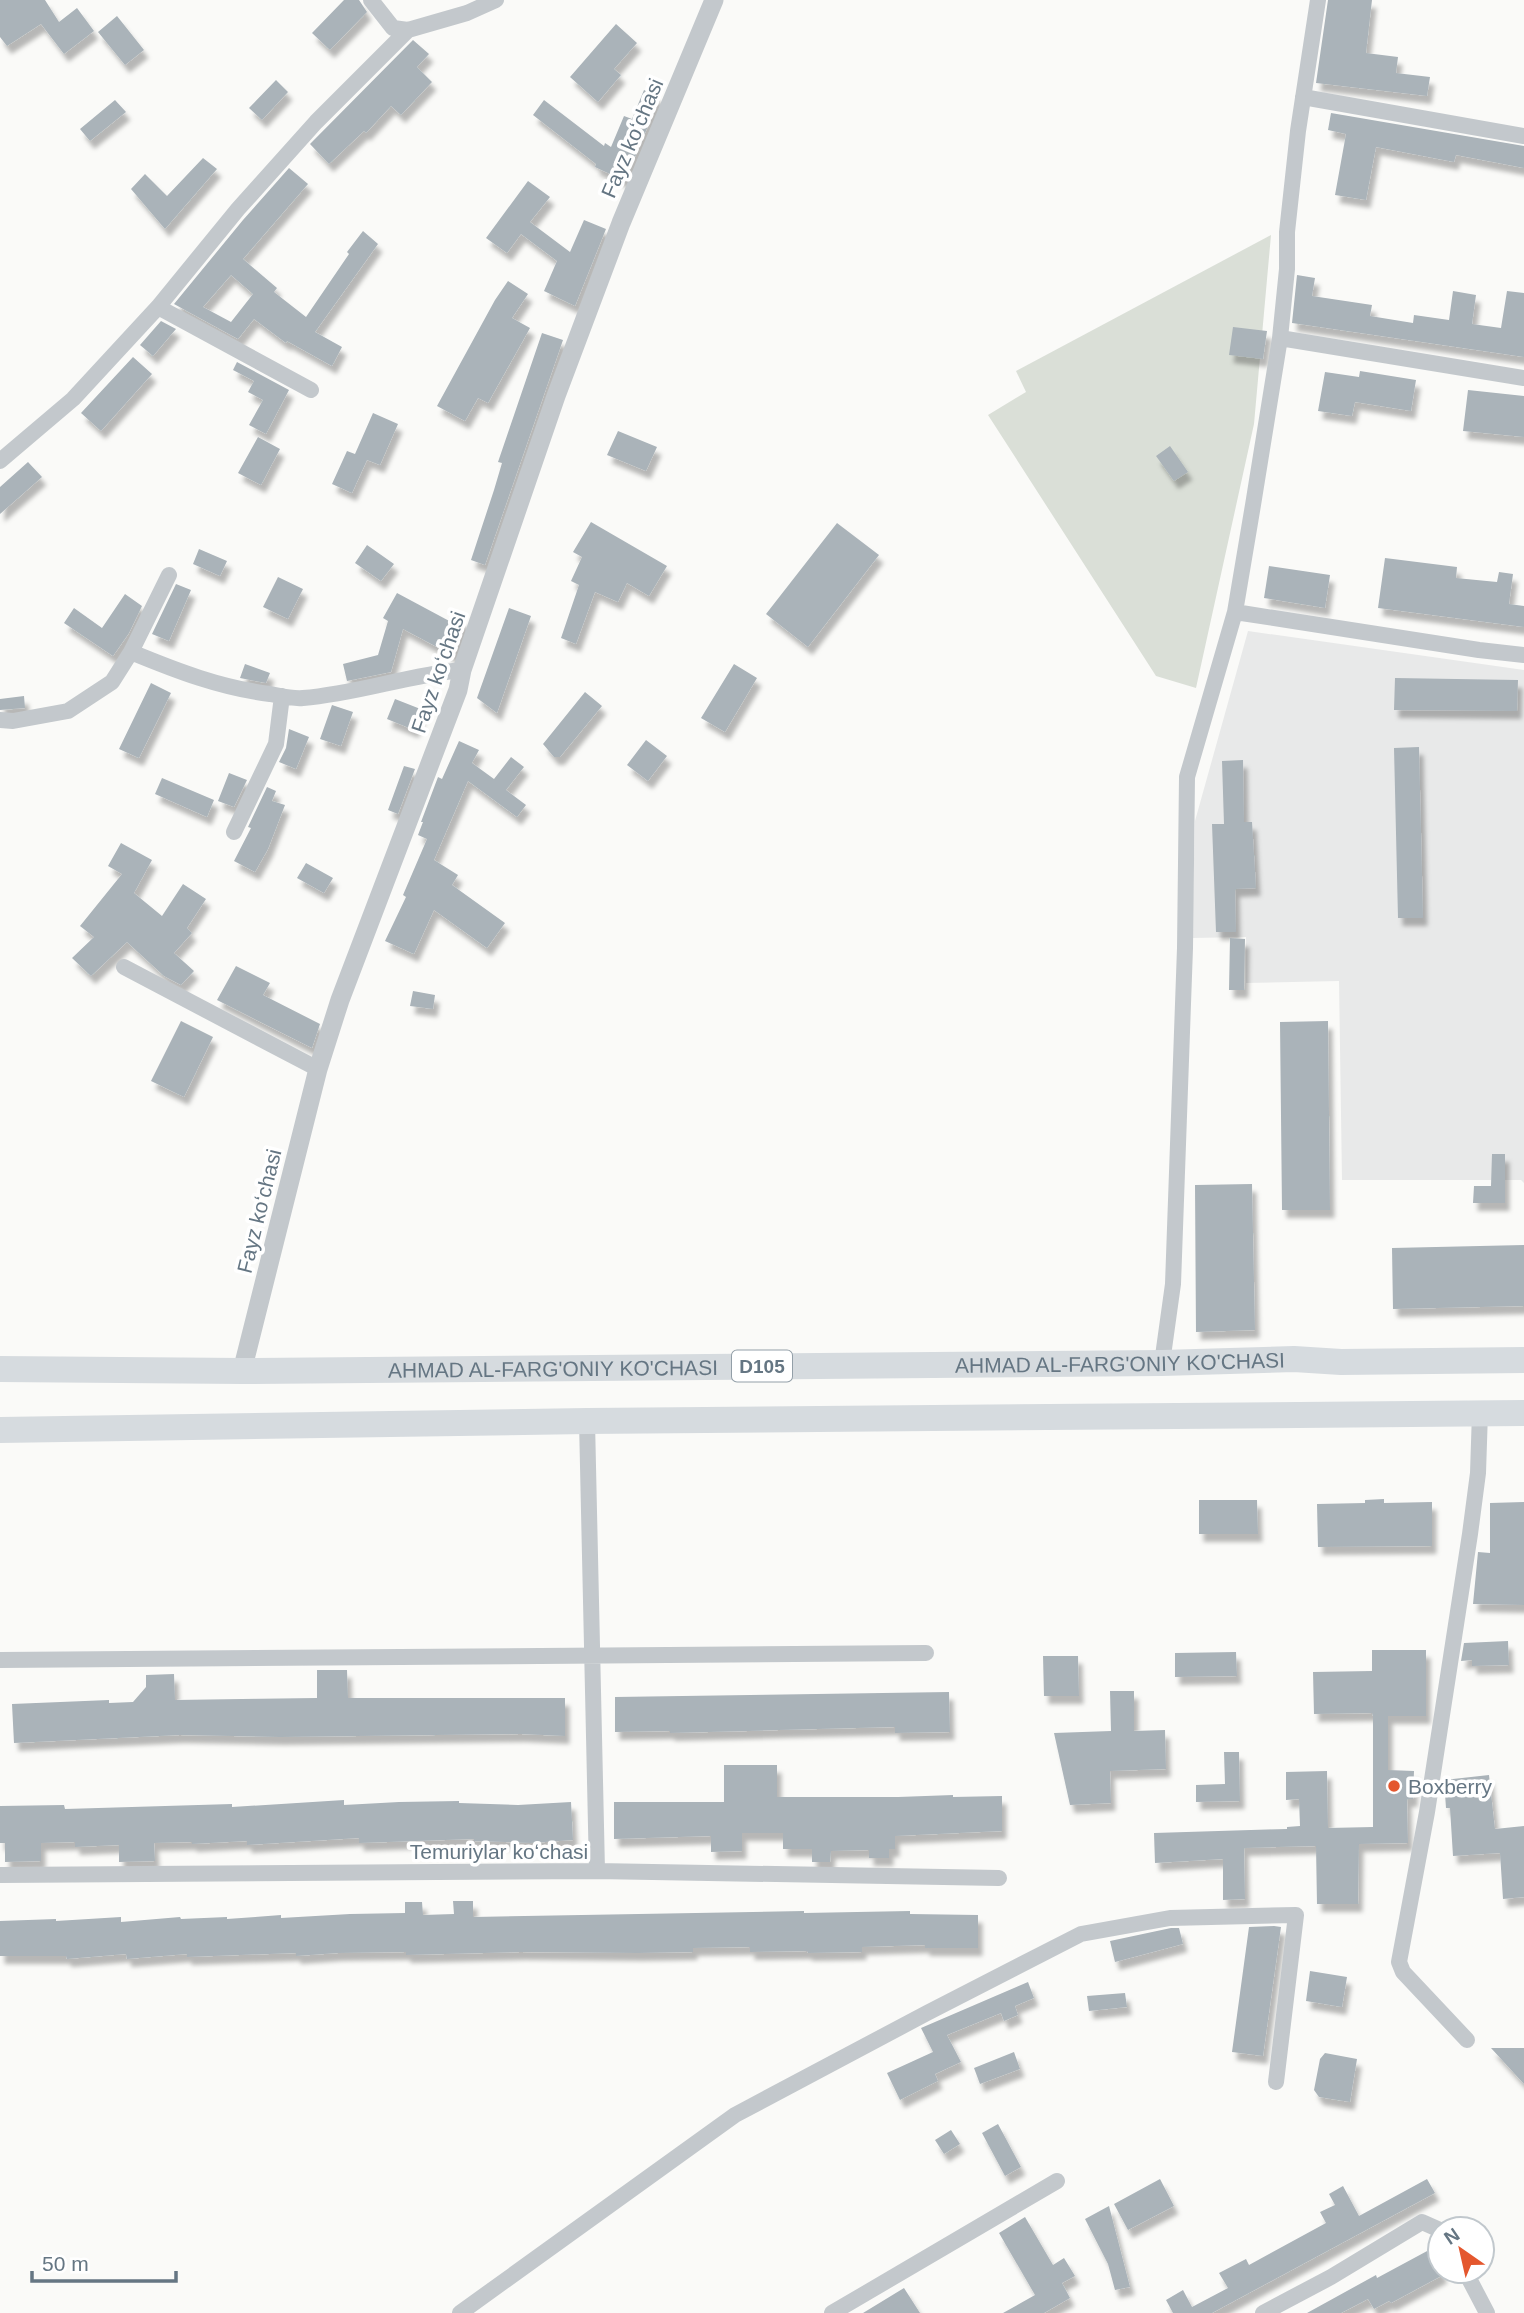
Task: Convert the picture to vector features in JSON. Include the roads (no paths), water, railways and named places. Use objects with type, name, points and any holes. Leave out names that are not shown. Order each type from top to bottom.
[{"type":"highway","name":"AHMAD AL-FARG'ONIY KO'CHASI","points":[[0,1369],[242,1371],[1162,1363],[1294,1359],[1341,1362],[1524,1360]]},
{"type":"highway","points":[[0,1430],[587,1421],[1524,1413]]},
{"type":"street","points":[[371,0],[393,28],[408,30],[467,13],[496,0]]},
{"type":"street","name":"Fayz koʻchasi","points":[[242,1371],[318,1069],[340,1000],[458,690],[462,670],[556,396],[621,223],[714,0]]},
{"type":"street","points":[[1162,1363],[1172,1284],[1185,948],[1187,777],[1235,612],[1280,338],[1287,270],[1287,232],[1318,0]]},
{"type":"street","points":[[0,461],[73,399],[158,307],[282,160],[408,30]]},
{"type":"street","points":[[1303,97],[1524,136]]},
{"type":"street","points":[[158,307],[311,390]]},
{"type":"street","points":[[1280,338],[1524,378]]},
{"type":"street","points":[[0,720],[13,721],[68,711],[112,681],[131,652],[169,575]]},
{"type":"street","points":[[1235,612],[1524,655]]},
{"type":"street","points":[[131,652],[186,675],[244,691],[300,698],[363,690],[435,673],[462,670]]},
{"type":"street","points":[[234,832],[276,744],[282,696]]},
{"type":"street","points":[[124,967],[318,1069]]},
{"type":"street","points":[[1467,2040],[1403,1972],[1399,1962],[1427,1812],[1478,1473],[1480,1412]]},
{"type":"street","points":[[587,1421],[597,1871]]},
{"type":"street","points":[[0,1660],[926,1653]]},
{"type":"street","name":"Temuriylar koʻchasi","points":[[0,1875],[597,1871],[999,1878]]},
{"type":"street","points":[[460,2313],[735,2115],[1082,1934],[1170,1918],[1296,1915],[1276,2082]]},
{"type":"street","points":[[832,2313],[1057,2180]]},
{"type":"street","points":[[1263,2313],[1331,2277],[1422,2222],[1426,2224]]},
{"type":"street","points":[[1472,2285],[1487,2313]]},
{"type":"place","name":"Boxberry","points":[[1394,1786]]}]
